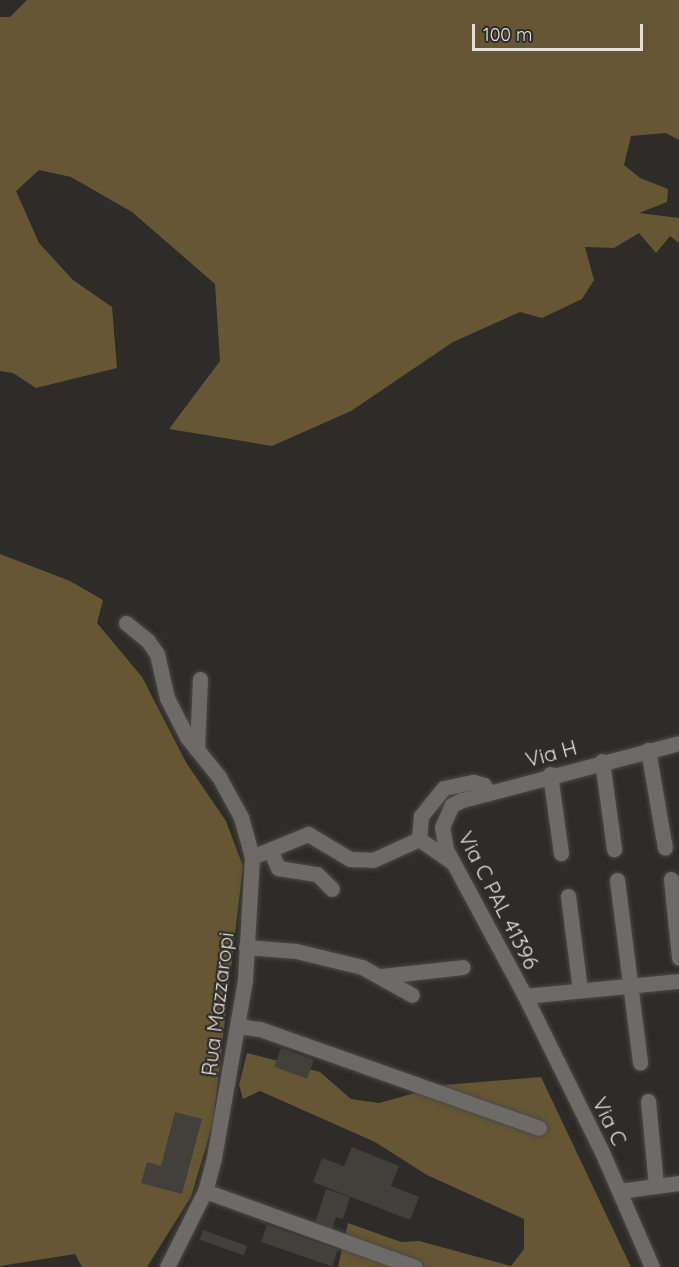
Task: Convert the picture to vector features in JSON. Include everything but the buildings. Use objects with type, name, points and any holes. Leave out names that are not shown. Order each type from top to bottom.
[{"type":"street","name":"Rua Mazzaropi","points":[[126,623],[148,641],[157,654],[166,698],[197,750],[219,777],[241,817],[252,857],[238,1026],[220,1130],[205,1191],[167,1267]]},
{"type":"street","points":[[197,750],[200,679]]},
{"type":"street","name":"Via H","points":[[443,821],[452,805],[487,792],[679,742]]},
{"type":"street","points":[[648,750],[664,848]]},
{"type":"street","points":[[602,761],[614,849]]},
{"type":"street","points":[[550,774],[561,853]]},
{"type":"street","points":[[419,839],[421,816],[444,788],[473,782],[484,786],[487,792]]},
{"type":"street","name":"Via C PAL 41396","points":[[443,821],[442,838],[452,862],[525,996]]},
{"type":"street","points":[[252,857],[271,852],[308,834],[350,859],[373,860],[419,839]]},
{"type":"street","points":[[419,839],[452,862]]},
{"type":"street","points":[[271,852],[278,868],[317,874],[332,889]]},
{"type":"street","points":[[671,879],[679,958]]},
{"type":"street","points":[[617,880],[640,1063]]},
{"type":"street","points":[[568,896],[580,990]]},
{"type":"street","points":[[246,946],[330,958],[382,976],[412,995]]},
{"type":"street","points":[[382,976],[463,967]]},
{"type":"street","points":[[525,996],[679,981]]},
{"type":"street","name":"Via C","points":[[525,996],[619,1191],[652,1267]]},
{"type":"street","points":[[238,1026],[260,1029],[539,1128]]},
{"type":"street","points":[[648,1101],[656,1186]]},
{"type":"street","points":[[619,1191],[679,1183]]},
{"type":"street","points":[[205,1191],[415,1267]]},
{"type":"shaded area","points":[[27,0],[679,0],[679,140],[666,133],[631,136],[624,165],[640,178],[668,189],[667,202],[639,213],[679,218],[679,243],[670,236],[656,253],[639,233],[614,248],[585,247],[594,280],[582,299],[542,318],[520,312],[453,342],[351,411],[272,446],[169,429],[220,361],[215,284],[132,212],[71,177],[39,170],[16,191],[39,243],[73,280],[112,307],[117,368],[36,388],[13,373],[0,371],[0,17],[10,17]]},
{"type":"shaded area","points":[[0,554],[70,581],[103,600],[97,623],[142,677],[187,764],[226,821],[243,866],[213,1123],[191,1197],[147,1267],[82,1267],[75,1254],[0,1266]]},
{"type":"shaded area","points":[[247,1053],[320,1072],[351,1099],[379,1103],[444,1085],[541,1077],[631,1267],[338,1267],[348,1223],[401,1242],[419,1241],[511,1266],[524,1249],[524,1219],[427,1175],[375,1142],[260,1091],[243,1099],[239,1085]]}]
